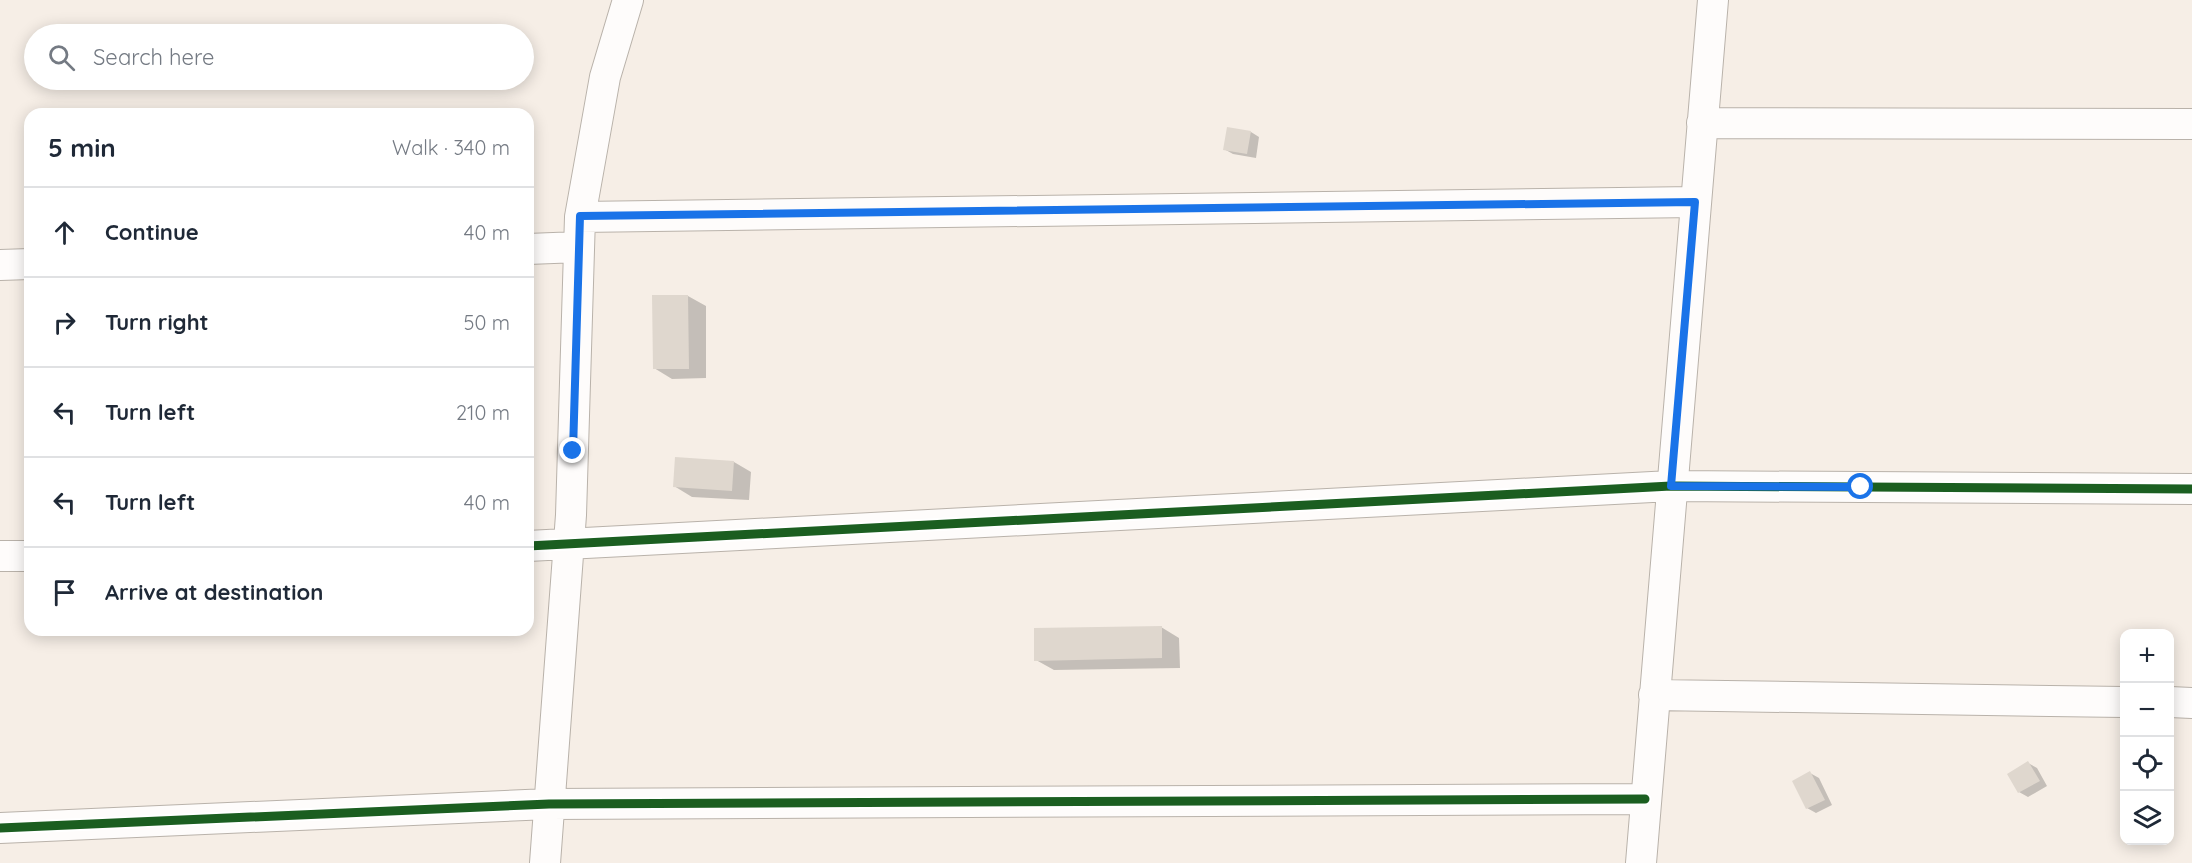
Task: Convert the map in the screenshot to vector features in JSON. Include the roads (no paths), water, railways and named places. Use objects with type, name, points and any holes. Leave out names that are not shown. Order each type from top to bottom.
[{"type":"street","points":[[545,863],[569,545],[580,216],[605,77],[628,0]]},
{"type":"street","points":[[1641,863],[1713,0]]},
{"type":"street","points":[[1702,123],[2192,124]]},
{"type":"street","points":[[580,216],[1695,202]]},
{"type":"street","points":[[534,249],[579,247]]},
{"type":"street","points":[[0,265],[24,264]]},
{"type":"street","points":[[534,546],[1671,486],[2192,489]]},
{"type":"street","points":[[0,556],[24,556]]},
{"type":"street","points":[[1654,695],[2120,702]]},
{"type":"street","points":[[2174,702],[2192,703]]},
{"type":"street","points":[[0,828],[549,804],[1645,799]]}]
